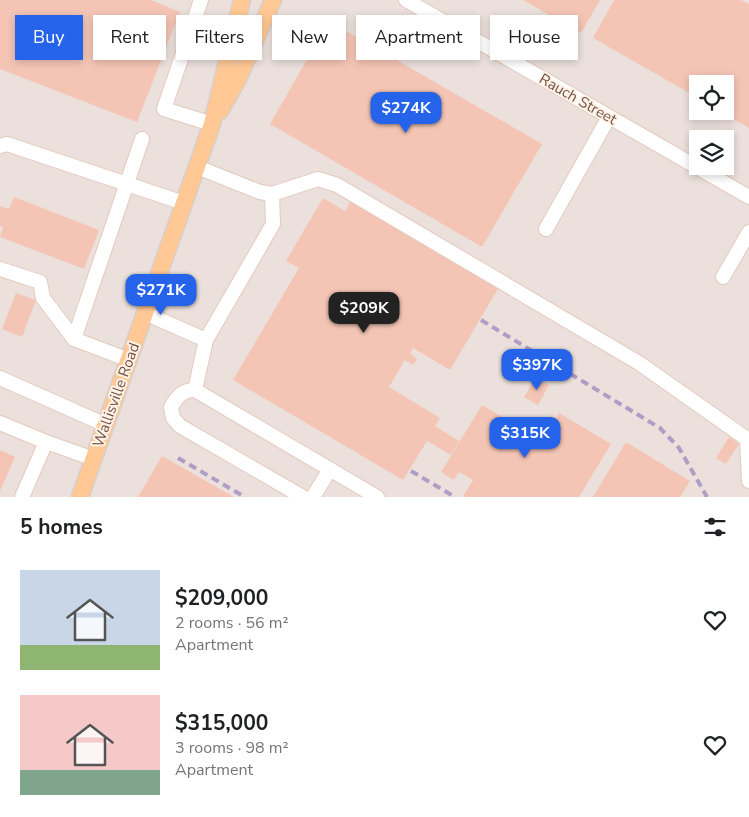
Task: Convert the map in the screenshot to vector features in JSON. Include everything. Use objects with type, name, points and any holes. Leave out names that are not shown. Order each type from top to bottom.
[{"type":"main road","name":"Wallisville Road","points":[[80,497],[212,124],[242,0]]},
{"type":"main road","name":"Wallisville Road","points":[[212,124],[239,77],[273,0]]},
{"type":"street","points":[[201,0],[164,109],[212,124]]},
{"type":"street","name":"Rauch Street","points":[[406,0],[749,197]]},
{"type":"street","points":[[546,229],[610,117]]},
{"type":"street","points":[[74,339],[142,139]]},
{"type":"street","points":[[0,146],[7,144],[184,203]]},
{"type":"street","points":[[197,167],[260,192],[272,194],[318,178],[337,185],[639,363],[747,438],[749,481]]},
{"type":"street","points":[[194,390],[206,340],[273,224],[272,194]]},
{"type":"street","points":[[723,277],[749,232]]},
{"type":"street","points":[[0,269],[40,282],[43,298],[74,339],[129,360]]},
{"type":"street","points":[[145,314],[206,340]]},
{"type":"street","points":[[0,378],[106,425]]},
{"type":"street","points":[[304,497],[180,426],[173,418],[171,407],[178,397],[187,390],[194,390],[377,497]]},
{"type":"street","points":[[0,423],[94,459]]},
{"type":"street","points":[[22,497],[46,442]]},
{"type":"street","points":[[313,497],[330,469]]},
{"type":"shaded area","points":[[0,0],[749,0],[749,497],[0,497]]},
{"type":"building","points":[[0,0],[151,0],[180,12],[179,15],[176,15],[176,22],[166,48],[166,15],[93,15],[93,60],[161,60],[137,122],[0,69]]},
{"type":"building","points":[[523,0],[600,0],[581,33],[578,31],[578,15],[549,15]]},
{"type":"building","points":[[614,0],[741,0],[749,4],[749,128],[734,119],[734,75],[689,75],[689,93],[593,38]]},
{"type":"building","points":[[346,31],[356,37],[356,60],[397,60],[542,144],[482,247],[270,124],[307,60],[346,60]]},
{"type":"building","points":[[14,197],[99,230],[84,269],[0,237],[3,227],[0,226],[0,206],[9,209]]},
{"type":"building","points":[[323,198],[345,211],[351,201],[499,287],[450,370],[413,348],[410,354],[417,359],[413,365],[405,360],[389,387],[440,418],[435,426],[459,441],[451,455],[427,441],[403,480],[233,380],[299,268],[286,261]]},
{"type":"building","points":[[16,293],[36,300],[22,337],[2,329]]},
{"type":"building","points":[[536,377],[549,385],[538,405],[524,397]]},
{"type":"building","points":[[482,405],[542,441],[559,413],[611,444],[579,497],[466,497],[463,496],[473,480],[459,472],[454,480],[441,472]]},
{"type":"building","points":[[729,437],[739,444],[726,464],[716,458]]},
{"type":"building","points":[[626,442],[690,481],[680,497],[593,497]]},
{"type":"building","points":[[0,450],[15,457],[0,491]]},
{"type":"building","points":[[162,456],[234,497],[138,497]]},
{"type":"railway","points":[[481,320],[660,428],[679,448],[707,497]]},
{"type":"railway","points":[[178,458],[245,497]]},
{"type":"railway","points":[[411,471],[455,497]]}]
